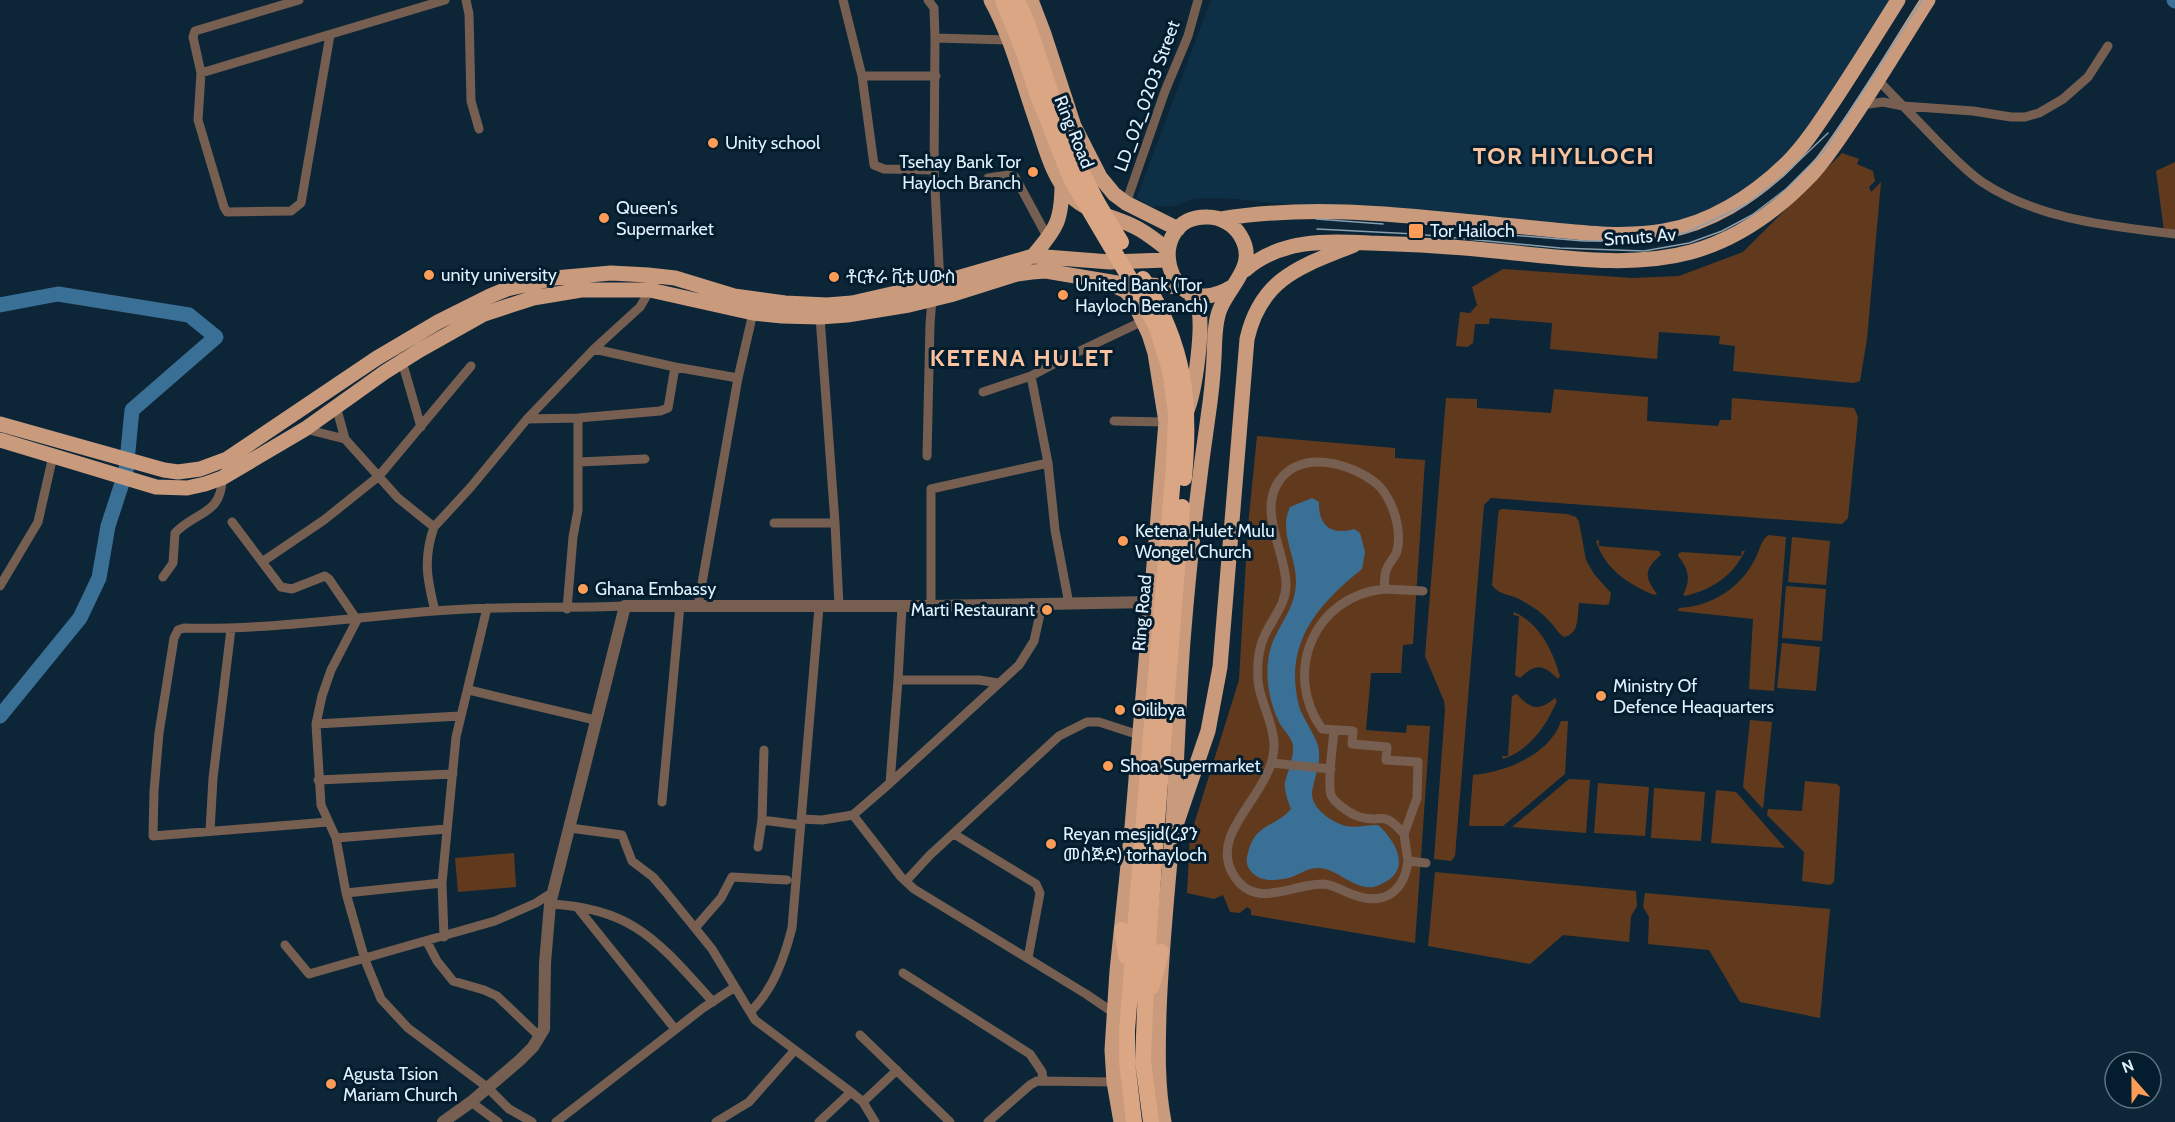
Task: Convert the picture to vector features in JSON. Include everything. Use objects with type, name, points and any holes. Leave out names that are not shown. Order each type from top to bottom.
[{"type":"highway","name":"Ring Road","points":[[1003,0],[1071,179],[1142,299],[1157,328],[1170,370],[1176,414],[1155,769]]},
{"type":"highway","name":"Ring Road","points":[[1017,0],[1028,25],[1068,144],[1097,202],[1160,307],[1172,337],[1183,376],[1187,411],[1186,457],[1155,769],[1130,981],[1127,1062],[1134,1122]]},
{"type":"highway","points":[[1151,1122],[1143,1061],[1155,769]]},
{"type":"highway","points":[[1122,930],[1130,981]]},
{"type":"highway","points":[[1145,1006],[1161,952]]},
{"type":"main road","points":[[991,0],[1008,40],[1045,147],[1069,194],[1096,212],[1134,226],[1167,255]]},
{"type":"main road","points":[[1030,0],[1044,34],[1074,126],[1100,177],[1114,194],[1126,203],[1178,229]]},
{"type":"main road","name":"Smuts Av","points":[[1221,219],[1306,210],[1590,233],[1664,231],[1696,223],[1721,212],[1786,165],[1812,135],[1898,0]]},
{"type":"main road","name":"Smuts Av","points":[[1245,270],[1259,258],[1293,246],[1335,242],[1482,250],[1599,260],[1653,258],[1692,252],[1751,226],[1774,209],[1812,174],[1862,105],[1928,0]]},
{"type":"main road","points":[[1033,256],[1048,238],[1061,215],[1062,183]]},
{"type":"main road","points":[[1164,455],[1181,427],[1192,400],[1197,376],[1198,313],[1197,304],[1169,270],[1167,255],[1171,239],[1187,222],[1198,218],[1221,219],[1232,225],[1240,234],[1247,258],[1245,270],[1222,304],[1216,326],[1212,388],[1196,504],[1183,640],[1172,835],[1161,952],[1158,1063],[1164,1122]]},
{"type":"main road","points":[[1172,835],[1208,730],[1221,667],[1246,355],[1251,323],[1257,308],[1285,277],[1312,261],[1360,243]]},
{"type":"main road","points":[[0,440],[156,487],[187,488],[222,477],[305,429],[401,362],[484,314],[533,298],[581,290],[650,290],[753,313],[820,317],[887,303],[940,283],[1033,256],[1110,262],[1167,255]]},
{"type":"main road","points":[[0,424],[164,470],[190,471],[227,459],[398,344],[471,304],[507,290],[555,278],[620,273],[675,278],[734,296],[785,303],[827,305],[932,299],[1017,274],[1032,272],[1067,274],[1102,281],[1185,290],[1199,296],[1222,293],[1232,287]]},
{"type":"main road","points":[[1102,281],[1126,291],[1143,321],[1155,353],[1166,422],[1114,1013],[1112,1050],[1114,1082],[1121,1122]]},
{"type":"street","points":[[299,0],[195,31],[193,37],[201,73],[198,120],[227,212],[291,211],[301,203],[330,35]]},
{"type":"street","points":[[404,0],[407,12]]},
{"type":"street","points":[[201,73],[445,0]]},
{"type":"street","points":[[466,0],[471,101],[479,129]]},
{"type":"street","points":[[843,0],[862,76],[874,165],[884,169],[934,170]]},
{"type":"street","points":[[928,0],[934,8],[936,76],[934,170],[940,283]]},
{"type":"street","name":"LD_02_0203 Street","points":[[1126,203],[1165,91],[1188,36],[1198,0]]},
{"type":"street","points":[[935,38],[1008,40]]},
{"type":"street","points":[[1862,105],[1883,102],[1903,106],[2025,117],[2039,113],[2071,92],[2088,77],[2108,46]]},
{"type":"street","points":[[862,76],[936,76]]},
{"type":"street","points":[[1878,80],[1965,168],[1981,181],[2018,202],[2055,216],[2175,234]]},
{"type":"street","points":[[988,178],[1009,175],[1015,177],[1048,238]]},
{"type":"street","points":[[435,611],[426,566],[427,548],[434,527],[470,488],[527,419],[594,349],[640,307],[650,290]]},
{"type":"street","points":[[927,456],[932,299]]},
{"type":"street","points":[[698,606],[738,378],[753,313]]},
{"type":"street","points":[[820,317],[839,606]]},
{"type":"street","points":[[983,392],[1031,376],[1143,321]]},
{"type":"street","points":[[398,344],[401,362],[421,427]]},
{"type":"street","points":[[594,349],[738,378]]},
{"type":"street","points":[[262,562],[324,520],[378,476],[471,366]]},
{"type":"street","points":[[527,419],[578,418],[660,411],[668,408],[675,367]]},
{"type":"street","points":[[1031,376],[1048,463],[1055,530],[1069,604]]},
{"type":"street","points":[[336,406],[345,439],[410,510],[434,527]]},
{"type":"street","points":[[567,609],[573,537],[578,510],[578,418]]},
{"type":"street","points":[[1114,421],[1166,422]]},
{"type":"street","points":[[305,429],[345,439]]},
{"type":"street","points":[[0,586],[38,522],[53,456]]},
{"type":"street","points":[[579,462],[645,459]]},
{"type":"street","points":[[1384,589],[1386,570],[1398,550],[1398,526],[1392,507],[1378,485],[1350,467],[1322,462],[1290,469],[1278,483],[1271,503],[1286,583],[1283,602],[1264,637],[1258,657],[1258,681],[1274,742],[1272,763],[1263,783],[1233,829],[1227,844],[1228,866],[1237,882],[1254,893],[1267,895],[1324,884],[1356,896],[1376,900],[1389,895],[1401,885],[1406,875],[1408,861],[1404,834],[1417,798],[1418,762],[1386,760],[1387,747],[1352,744],[1353,731],[1322,729],[1313,717],[1303,682],[1305,660],[1310,642],[1332,612],[1350,599],[1369,590],[1423,591]]},
{"type":"street","points":[[931,606],[931,489],[1048,463]]},
{"type":"street","points":[[163,577],[173,563],[175,533],[216,503],[221,495],[222,477]]},
{"type":"street","points":[[232,522],[281,587],[286,589],[325,576],[357,620]]},
{"type":"street","points":[[774,524],[835,523]]},
{"type":"street","points":[[328,822],[153,836],[159,733],[176,633],[184,628],[231,629],[487,608],[567,609],[680,605],[819,607],[1042,605],[1151,602]]},
{"type":"street","points":[[662,802],[680,605]]},
{"type":"street","points":[[762,820],[801,822],[853,815],[1019,664],[1034,641],[1042,605]]},
{"type":"street","points":[[443,1122],[471,1102],[520,1060],[540,1037],[545,1020],[545,963],[552,898],[625,606]]},
{"type":"street","points":[[890,783],[902,606]]},
{"type":"street","points":[[750,1012],[771,986],[792,928],[819,607]]},
{"type":"street","points":[[444,937],[442,883],[460,716],[469,690],[487,608]]},
{"type":"street","points":[[357,620],[331,670],[321,696],[316,724],[321,805],[336,838],[346,893],[364,960],[381,999],[408,1028],[487,1088],[509,1109],[532,1122]]},
{"type":"street","points":[[210,831],[213,778],[231,629]]},
{"type":"street","points":[[897,680],[967,680],[998,683]]},
{"type":"street","points":[[469,690],[595,720]]},
{"type":"street","points":[[316,724],[460,716]]},
{"type":"street","points":[[906,881],[1059,736],[1087,722],[1099,722],[1138,735]]},
{"type":"street","points":[[1334,730],[1326,768],[1331,796],[1338,804],[1359,817],[1386,818],[1394,822],[1404,834]]},
{"type":"street","points":[[758,847],[762,820],[764,750]]},
{"type":"street","points":[[1272,763],[1326,768]]},
{"type":"street","points":[[318,780],[453,774]]},
{"type":"street","points":[[853,815],[914,889],[1114,1013]]},
{"type":"street","points":[[570,828],[622,835],[632,861],[652,878],[716,955],[755,1020],[863,1102],[875,1122]]},
{"type":"street","points":[[336,838],[447,829]]},
{"type":"street","points":[[954,834],[1040,888],[1028,958]]},
{"type":"street","points":[[1408,861],[1426,863]]},
{"type":"street","points":[[695,928],[721,898],[732,877],[787,880]]},
{"type":"street","points":[[346,893],[442,883]]},
{"type":"street","points":[[285,945],[309,974],[444,937],[552,898],[577,908],[601,911],[634,926],[664,948],[713,1002]]},
{"type":"street","points":[[577,908],[675,1029]]},
{"type":"street","points":[[427,942],[437,961],[453,981],[496,996],[540,1037]]},
{"type":"street","points":[[903,973],[1030,1054],[1042,1072],[1043,1079]]},
{"type":"street","points":[[556,1122],[570,1118],[675,1029],[735,987]]},
{"type":"street","points":[[860,1035],[950,1122]]},
{"type":"street","points":[[716,1122],[749,1102],[794,1051]]},
{"type":"street","points":[[863,1102],[897,1070]]},
{"type":"street","points":[[988,1122],[1030,1084],[1043,1079],[1114,1082]]},
{"type":"street","points":[[819,1122],[851,1092]]},
{"type":"street","points":[[471,1102],[498,1122]]},
{"type":"shaded area","points":[[1211,0],[1891,0],[1806,136],[1769,173],[1721,207],[1663,226],[1610,229],[1227,198],[1194,198],[1175,206],[1148,206],[1137,197]]},
{"type":"shaded area","points":[[1842,153],[1859,159],[1857,164],[1873,171],[1875,181],[1869,187],[1871,192],[1881,182],[1867,339],[1860,381],[1853,383],[1733,371],[1735,346],[1719,344],[1720,336],[1659,332],[1657,359],[1550,349],[1552,323],[1490,318],[1489,324],[1475,324],[1473,343],[1467,347],[1456,346],[1460,312],[1470,313],[1477,305],[1472,287],[1503,269],[1632,278],[1679,276],[1743,252]]},
{"type":"shaded area","points":[[2175,162],[2175,232],[2164,231],[2156,171]]},
{"type":"shaded area","points":[[1554,389],[1648,397],[1647,421],[1718,426],[1720,420],[1731,420],[1732,398],[1854,408],[1858,417],[1848,518],[1842,524],[1491,498],[1484,505],[1455,856],[1451,861],[1434,859],[1445,710],[1444,701],[1425,656],[1446,398],[1477,399],[1477,408],[1551,413]]},
{"type":"shaded area","points":[[1257,436],[1395,448],[1395,458],[1425,460],[1413,644],[1403,645],[1401,673],[1371,673],[1366,730],[1406,733],[1407,725],[1430,726],[1415,943],[1251,915],[1251,910],[1247,907],[1240,913],[1230,912],[1223,895],[1214,899],[1187,893],[1190,837],[1239,680],[1248,526]]},
{"type":"shaded area","points":[[1312,498],[1319,502],[1321,517],[1328,527],[1339,531],[1354,529],[1360,533],[1365,552],[1362,569],[1331,597],[1308,628],[1300,645],[1295,684],[1299,706],[1319,752],[1312,792],[1315,804],[1323,814],[1346,826],[1378,825],[1389,836],[1397,851],[1399,866],[1396,873],[1390,879],[1373,887],[1359,885],[1332,871],[1318,868],[1287,878],[1265,879],[1253,874],[1247,864],[1251,843],[1256,836],[1291,809],[1286,796],[1285,782],[1292,760],[1293,746],[1273,706],[1268,681],[1268,663],[1275,637],[1295,594],[1296,573],[1287,535],[1287,516],[1290,507]]},
{"type":"shaded area","points":[[1499,510],[1567,514],[1576,517],[1586,560],[1594,574],[1611,593],[1609,604],[1579,603],[1575,628],[1573,632],[1564,637],[1537,610],[1495,588],[1492,585],[1498,516]]},
{"type":"shaded area","points":[[1768,535],[1786,537],[1774,691],[1749,689],[1753,619],[1678,611],[1679,608],[1713,600],[1733,587],[1749,569]]},
{"type":"shaded area","points":[[1792,537],[1830,541],[1826,585],[1788,582]]},
{"type":"shaded area","points":[[1599,540],[1599,546],[1659,551],[1661,555],[1651,565],[1648,573],[1650,583],[1657,594],[1644,591],[1611,567],[1600,551],[1596,541]]},
{"type":"shaded area","points":[[1742,551],[1745,551],[1740,560],[1720,581],[1704,590],[1683,595],[1688,575],[1685,565],[1678,556],[1679,553],[1741,556]]},
{"type":"shaded area","points":[[1786,586],[1826,589],[1822,641],[1782,638]]},
{"type":"shaded area","points":[[1514,612],[1531,623],[1544,638],[1557,666],[1560,676],[1558,679],[1548,670],[1539,667],[1520,678],[1515,675],[1519,616],[1513,615]]},
{"type":"shaded area","points":[[1782,643],[1820,647],[1816,691],[1777,688]]},
{"type":"shaded area","points":[[1517,694],[1535,707],[1540,707],[1555,698],[1557,701],[1536,736],[1521,750],[1503,759],[1502,756],[1508,756],[1512,696]]},
{"type":"shaded area","points":[[1750,720],[1772,722],[1763,809],[1743,787]]},
{"type":"shaded area","points":[[1561,721],[1568,721],[1565,774],[1503,826],[1469,826],[1473,775],[1499,770],[1525,760],[1547,743]]},
{"type":"shaded area","points":[[1569,779],[1590,780],[1586,833],[1512,827]]},
{"type":"shaded area","points":[[1805,781],[1837,784],[1840,787],[1834,882],[1830,885],[1802,881],[1804,852],[1767,815],[1768,809],[1802,811]]},
{"type":"shaded area","points":[[1598,783],[1649,787],[1645,836],[1594,833]]},
{"type":"shaded area","points":[[1654,788],[1705,792],[1701,841],[1651,838]]},
{"type":"shaded area","points":[[1716,790],[1736,792],[1785,848],[1711,843]]},
{"type":"shaded area","points":[[514,853],[516,887],[458,892],[455,858]]},
{"type":"shaded area","points":[[1435,872],[1636,891],[1637,906],[1631,916],[1629,942],[1563,935],[1530,964],[1428,946]]},
{"type":"shaded area","points":[[1645,893],[1830,909],[1820,1018],[1740,1002],[1709,950],[1648,944],[1649,917],[1643,907]]},
{"type":"waterway","points":[[0,305],[58,294],[189,315],[216,337],[132,410],[126,471],[108,526],[99,578],[80,618],[0,716]]},
{"type":"tram line","points":[[1317,229],[1415,234],[1560,248],[1644,251],[1689,243],[1722,231],[1752,215],[1786,189],[1823,152],[1922,0]]},
{"type":"tram line","points":[[1499,234],[1584,241],[1646,241],[1688,232],[1747,204],[1783,176],[1828,133]]},
{"type":"tram line","points":[[1316,219],[1383,224]]},
{"type":"place","name":"Unity school","points":[[713,143]]},
{"type":"place","name":"Tsehay Bank Tor Hayloch Branch","points":[[1033,172]]},
{"type":"place","name":"Queen's Supermarket","points":[[604,218]]},
{"type":"place","name":"Tor Hailoch","points":[[1416,231]]},
{"type":"place","name":"unity university","points":[[429,275]]},
{"type":"place","name":"ቶርቶራ ቪቴ ሀውስ","points":[[834,277]]},
{"type":"place","name":"United Bank (Tor Hayloch Beranch)","points":[[1063,295]]},
{"type":"place","name":"Ketena Hulet Mulu Wongel Church","points":[[1123,541]]},
{"type":"place","name":"Ghana Embassy","points":[[583,589]]},
{"type":"place","name":"Marti Restaurant","points":[[1047,610]]},
{"type":"place","name":"Ministry Of Defence Heaquarters","points":[[1601,696]]},
{"type":"place","name":"Oilibya","points":[[1120,710]]},
{"type":"place","name":"Shoa Supermarket","points":[[1108,766]]},
{"type":"place","name":"Reyan mesjid(ረያን መስጅድ) torhayloch","points":[[1051,844]]},
{"type":"place","name":"Agusta Tsion Mariam Church","points":[[331,1084]]},
{"type":"district","name":"TOR HIYLLOCH","points":[[1564,156]]},
{"type":"district","name":"KETENA HULET","points":[[1022,358]]}]
